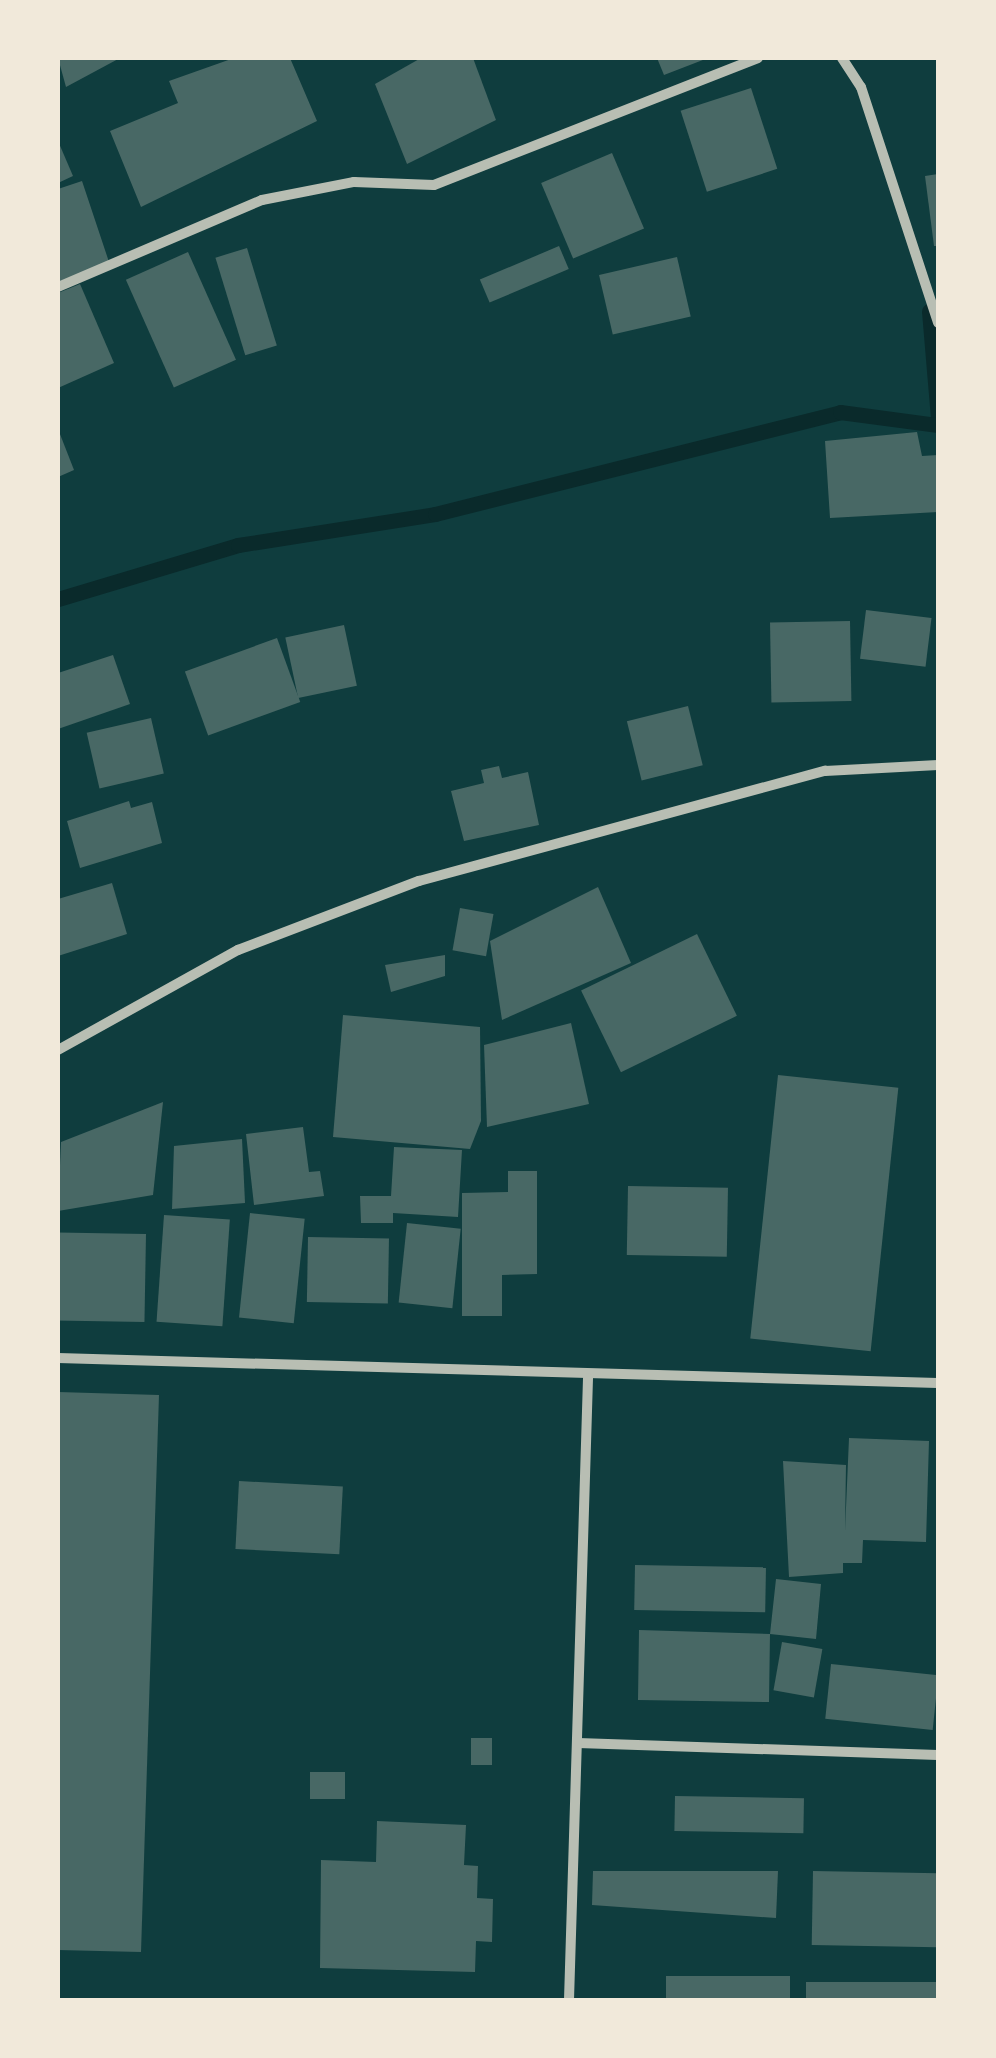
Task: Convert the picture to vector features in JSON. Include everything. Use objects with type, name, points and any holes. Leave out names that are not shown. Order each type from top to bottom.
[{"type":"street","points":[[58,287],[262,200],[354,182],[434,185],[758,58]]},
{"type":"street","points":[[842,58],[861,87],[938,323]]},
{"type":"street","points":[[58,1050],[238,950],[419,881],[825,771],[938,764]]},
{"type":"street","points":[[58,1358],[588,1378],[938,1382]]},
{"type":"street","points":[[569,2000],[588,1378]]},
{"type":"street","points":[[578,1743],[938,1755]]},
{"type":"building","points":[[58,58],[120,58],[66,87]]},
{"type":"building","points":[[234,58],[290,58],[317,121],[141,207],[110,131],[178,103],[169,81]]},
{"type":"building","points":[[421,58],[473,58],[496,120],[407,164],[375,84]]},
{"type":"building","points":[[657,58],[708,58],[664,75]]},
{"type":"building","points":[[751,88],[777,169],[707,192],[681,111]]},
{"type":"building","points":[[58,141],[73,176],[58,183]]},
{"type":"building","points":[[612,153],[644,228],[573,259],[541,183]]},
{"type":"building","points":[[938,174],[938,246],[934,246],[925,176]]},
{"type":"building","points":[[82,181],[110,265],[58,282],[58,189]]},
{"type":"building","points":[[559,246],[569,269],[490,303],[480,280]]},
{"type":"building","points":[[247,248],[277,346],[245,355],[215,258]]},
{"type":"building","points":[[188,252],[236,360],[174,387],[126,280]]},
{"type":"building","points":[[677,257],[691,316],[613,334],[599,275]]},
{"type":"building","points":[[80,284],[114,363],[58,388],[58,293]]},
{"type":"building","points":[[58,429],[74,470],[58,477]]},
{"type":"building","points":[[917,432],[922,456],[938,455],[938,512],[830,518],[825,441]]},
{"type":"building","points":[[866,610],[932,618],[926,667],[860,659]]},
{"type":"building","points":[[850,621],[851,701],[771,702],[770,622]]},
{"type":"building","points":[[344,625],[357,686],[298,698],[285,637]]},
{"type":"building","points":[[277,638],[300,702],[208,735],[185,672]]},
{"type":"building","points":[[113,655],[130,704],[58,729],[58,673]]},
{"type":"building","points":[[688,706],[703,765],[642,780],[627,721]]},
{"type":"building","points":[[151,718],[164,774],[100,788],[87,733]]},
{"type":"building","points":[[499,766],[502,778],[528,772],[539,825],[464,841],[451,791],[484,783],[481,770]]},
{"type":"building","points":[[129,801],[131,808],[152,802],[162,843],[80,868],[67,821]]},
{"type":"building","points":[[112,883],[127,934],[58,956],[58,899]]},
{"type":"building","points":[[598,887],[631,963],[502,1020],[490,941]]},
{"type":"building","points":[[460,908],[493,914],[486,956],[453,950]]},
{"type":"building","points":[[697,934],[737,1016],[621,1072],[581,991]]},
{"type":"building","points":[[445,955],[445,976],[391,992],[385,965]]},
{"type":"building","points":[[343,1015],[480,1027],[481,1121],[470,1149],[333,1137]]},
{"type":"building","points":[[571,1023],[589,1104],[487,1127],[484,1045]]},
{"type":"building","points":[[778,1075],[898,1088],[871,1351],[750,1339]]},
{"type":"building","points":[[163,1102],[153,1195],[58,1211],[61,1142]]},
{"type":"building","points":[[303,1127],[309,1172],[320,1171],[324,1196],[254,1205],[246,1134]]},
{"type":"building","points":[[242,1139],[245,1203],[172,1209],[174,1146]]},
{"type":"building","points":[[394,1147],[462,1150],[458,1217],[393,1213],[393,1223],[361,1223],[360,1196],[391,1196]]},
{"type":"building","points":[[508,1171],[537,1171],[537,1274],[502,1275],[502,1316],[462,1316],[462,1193],[508,1192]]},
{"type":"building","points":[[628,1186],[728,1188],[727,1257],[627,1255]]},
{"type":"building","points":[[250,1213],[305,1219],[294,1323],[239,1317]]},
{"type":"building","points":[[164,1215],[230,1220],[222,1326],[157,1322]]},
{"type":"building","points":[[407,1223],[461,1229],[452,1308],[399,1303]]},
{"type":"building","points":[[58,1232],[146,1234],[144,1322],[58,1320]]},
{"type":"building","points":[[308,1237],[389,1238],[388,1303],[307,1302]]},
{"type":"building","points":[[58,1392],[159,1395],[141,1952],[58,1950]]},
{"type":"building","points":[[849,1438],[929,1441],[926,1542],[863,1540],[862,1563],[843,1563],[843,1573],[789,1577],[783,1461],[846,1465],[845,1531]]},
{"type":"building","points":[[239,1481],[343,1486],[339,1554],[235,1549]]},
{"type":"building","points":[[635,1565],[766,1567],[765,1612],[634,1610]]},
{"type":"building","points":[[776,1579],[821,1584],[816,1639],[770,1634]]},
{"type":"building","points":[[639,1630],[770,1634],[769,1702],[638,1700]]},
{"type":"building","points":[[782,1642],[822,1649],[814,1697],[773,1690]]},
{"type":"building","points":[[831,1664],[938,1675],[933,1730],[825,1719]]},
{"type":"building","points":[[471,1738],[492,1738],[492,1765],[471,1765]]},
{"type":"building","points":[[310,1772],[345,1772],[345,1799],[310,1799]]},
{"type":"building","points":[[675,1796],[804,1798],[803,1833],[674,1831]]},
{"type":"building","points":[[377,1821],[466,1825],[464,1865],[478,1866],[477,1898],[493,1899],[492,1942],[476,1941],[475,1972],[320,1968],[321,1860],[376,1862]]},
{"type":"building","points":[[593,1871],[778,1871],[776,1918],[592,1905]]},
{"type":"building","points":[[813,1871],[938,1873],[937,1947],[812,1945]]},
{"type":"building","points":[[666,1976],[790,1976],[790,2000],[666,2000]]},
{"type":"building","points":[[806,1982],[938,1982],[938,2000],[806,2000]]},
{"type":"waterway","points":[[929,311],[938,418]]},
{"type":"waterway","points":[[58,599],[238,545],[435,514],[840,412],[938,425]]}]
